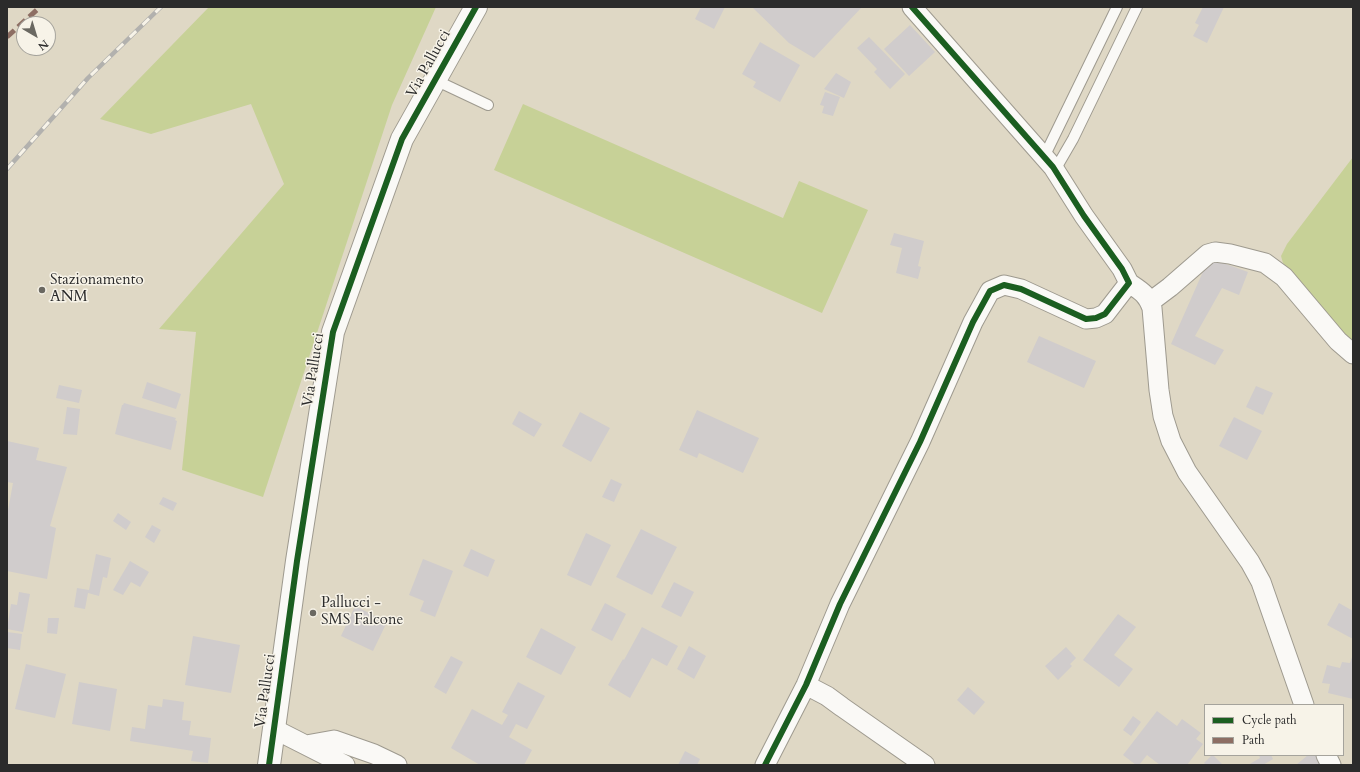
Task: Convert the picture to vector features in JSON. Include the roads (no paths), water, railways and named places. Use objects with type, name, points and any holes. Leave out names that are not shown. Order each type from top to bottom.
[{"type":"street","name":"Via Pallucci","points":[[269,765],[297,561],[333,332],[402,138],[476,7]]},
{"type":"street","points":[[912,7],[1050,164],[1084,216],[1122,269],[1129,283],[1144,292],[1150,302],[1152,308],[1159,390],[1163,416],[1171,440],[1187,472],[1250,562],[1261,582],[1304,704]]},
{"type":"street","points":[[1150,302],[1208,254],[1215,252],[1230,254],[1265,263],[1284,277],[1338,341],[1353,354]]},
{"type":"street","points":[[765,765],[806,684],[840,604],[920,442],[973,322],[990,291],[1004,285],[1021,289],[1086,319],[1096,318],[1105,314],[1129,283]]},
{"type":"street","points":[[806,684],[828,696],[925,765]]},
{"type":"street","points":[[274,729],[345,765]]},
{"type":"street","points":[[306,745],[334,740],[374,754],[397,765]]},
{"type":"street","points":[[1326,756],[1331,765]]},
{"type":"lane","points":[[1050,164],[1117,7]]},
{"type":"lane","points":[[1050,164],[1073,139],[1137,7]]},
{"type":"lane","points":[[435,80],[488,105]]},
{"type":"railway","points":[[7,169],[88,78],[161,7]]},
{"type":"place","name":"Stazionamento ANM","points":[[42,290]]},
{"type":"place","name":"Pallucci - SMS Falcone","points":[[313,613]]}]
